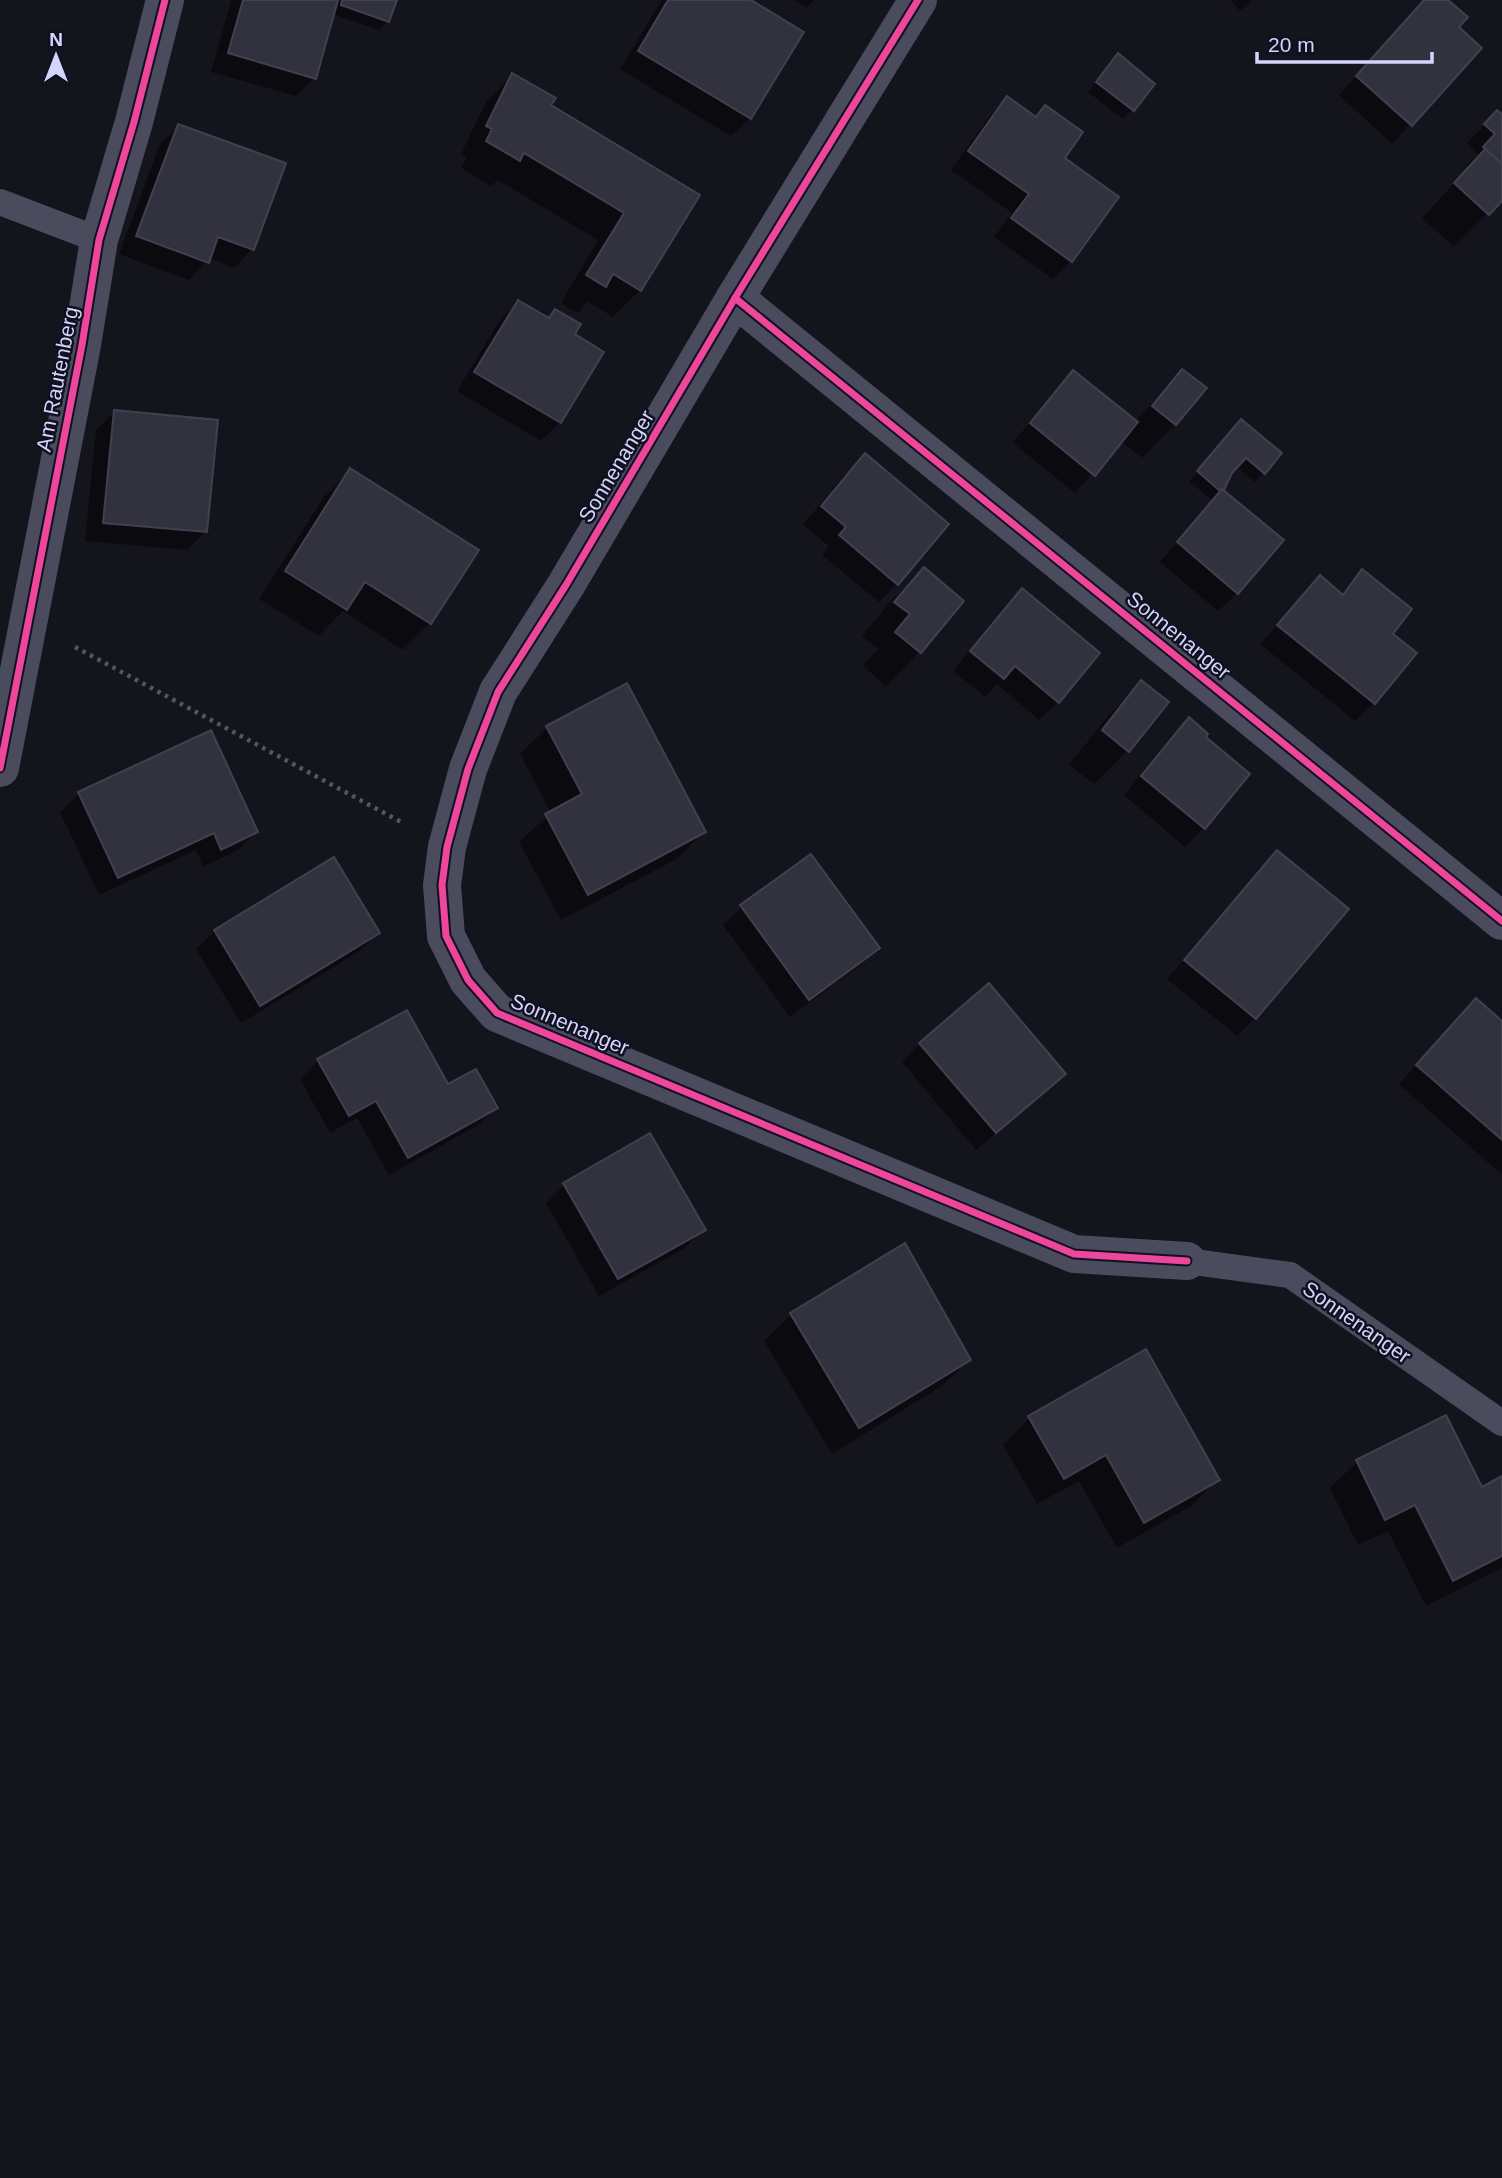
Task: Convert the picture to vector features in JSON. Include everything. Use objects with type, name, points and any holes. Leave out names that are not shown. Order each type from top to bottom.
[{"type":"street","name":"Am Rautenberg","points":[[0,768],[82,345],[99,240],[134,122],[165,0]]},
{"type":"street","name":"Sonnenanger","points":[[918,0],[735,298],[566,585],[498,692],[468,769],[447,847],[442,885],[446,936],[468,980],[497,1013],[1074,1254],[1187,1261]]},
{"type":"street","name":"Sonnenanger","points":[[735,298],[1502,921]]},
{"type":"lane","points":[[0,202],[99,240]]},
{"type":"lane","name":"Sonnenanger","points":[[1187,1261],[1290,1275],[1502,1423]]},
{"type":"path","points":[[28,622],[447,847]]},
{"type":"building","points":[[243,0],[338,0],[316,79],[228,53]]},
{"type":"building","points":[[342,0],[397,0],[389,22],[341,5]]},
{"type":"building","points":[[668,0],[751,0],[804,32],[751,119],[638,51]]},
{"type":"building","points":[[1424,0],[1448,0],[1468,17],[1459,27],[1482,48],[1412,126],[1356,76]]},
{"type":"building","points":[[1118,53],[1155,84],[1134,111],[1096,82]]},
{"type":"building","points":[[512,73],[556,98],[551,105],[700,195],[641,291],[613,274],[606,287],[586,275],[624,213],[524,153],[520,161],[486,141],[492,129],[486,126]]},
{"type":"building","points":[[1007,96],[1036,117],[1045,105],[1083,132],[1065,158],[1119,197],[1072,262],[1011,218],[1029,194],[968,151]]},
{"type":"building","points":[[1497,110],[1502,114],[1502,164],[1483,147],[1495,134],[1484,124]]},
{"type":"building","points":[[178,124],[286,163],[254,250],[218,237],[209,263],[136,236]]},
{"type":"building","points":[[1485,149],[1502,164],[1502,201],[1489,215],[1454,183]]},
{"type":"building","points":[[518,300],[549,318],[555,309],[581,324],[575,334],[604,352],[561,423],[474,372]]},
{"type":"building","points":[[1182,369],[1207,388],[1176,425],[1152,406]]},
{"type":"building","points":[[1073,370],[1138,422],[1095,476],[1030,423]]},
{"type":"building","points":[[114,410],[218,420],[207,532],[103,523]]},
{"type":"building","points":[[1241,419],[1282,453],[1265,474],[1246,458],[1232,473],[1224,490],[1220,491],[1197,471]]},
{"type":"building","points":[[865,453],[949,524],[898,585],[839,535],[846,527],[821,506]]},
{"type":"building","points":[[350,468],[479,550],[431,624],[365,582],[347,610],[285,571]]},
{"type":"building","points":[[1222,489],[1284,540],[1238,594],[1177,542]]},
{"type":"building","points":[[924,567],[964,601],[921,653],[895,632],[910,614],[894,602]]},
{"type":"building","points":[[1362,569],[1412,609],[1393,634],[1417,653],[1375,704],[1277,625],[1320,575],[1343,595]]},
{"type":"building","points":[[1022,588],[1100,653],[1059,703],[1015,666],[1004,679],[970,651]]},
{"type":"building","points":[[1141,680],[1169,702],[1129,752],[1102,730]]},
{"type":"building","points":[[627,683],[706,832],[588,895],[545,814],[582,794],[546,726]]},
{"type":"building","points":[[1189,717],[1208,734],[1206,737],[1250,774],[1205,829],[1141,776]]},
{"type":"building","points":[[211,730],[258,832],[221,850],[214,833],[118,878],[78,792]]},
{"type":"building","points":[[1277,850],[1349,909],[1256,1019],[1184,960]]},
{"type":"building","points":[[811,854],[880,948],[809,1000],[740,905]]},
{"type":"building","points":[[334,857],[380,933],[260,1006],[214,930]]},
{"type":"building","points":[[989,983],[1066,1074],[996,1133],[919,1043]]},
{"type":"building","points":[[1476,998],[1502,1021],[1502,1140],[1416,1065]]},
{"type":"building","points":[[407,1010],[448,1084],[476,1069],[498,1108],[408,1158],[376,1101],[349,1116],[317,1059]]},
{"type":"building","points":[[650,1133],[706,1230],[618,1279],[563,1183]]},
{"type":"building","points":[[905,1243],[971,1360],[859,1428],[790,1313]]},
{"type":"building","points":[[1146,1349],[1220,1480],[1144,1523],[1106,1455],[1064,1479],[1028,1416]]},
{"type":"building","points":[[1446,1415],[1482,1487],[1502,1476],[1502,1556],[1453,1581],[1415,1505],[1385,1520],[1356,1460]]},
{"type":"cycle path","points":[[0,768],[82,345],[99,240],[134,122],[165,0]]},
{"type":"cycle path","points":[[918,0],[735,298],[566,585],[498,692],[468,769],[447,847],[442,885],[446,936],[468,980],[497,1013],[1074,1254],[1187,1261]]},
{"type":"cycle path","points":[[735,298],[1502,921]]}]
